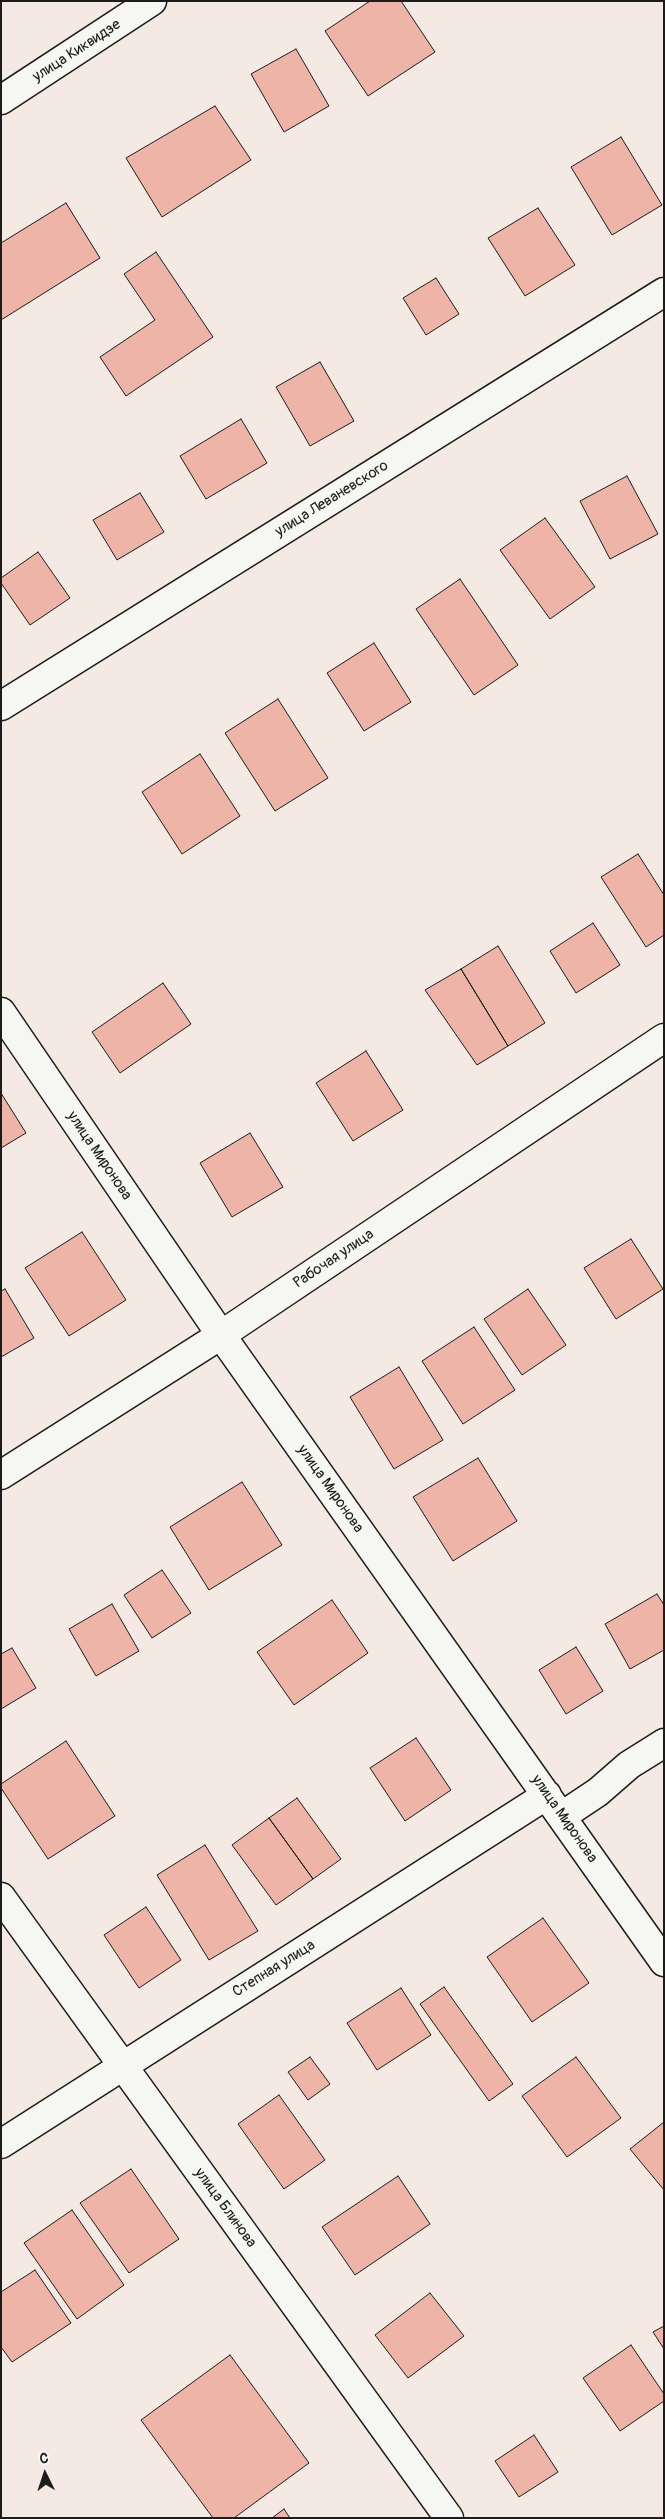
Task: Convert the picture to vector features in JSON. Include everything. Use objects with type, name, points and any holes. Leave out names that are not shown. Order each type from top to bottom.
[{"type":"street","name":"улица Киквидзе","points":[[1,100],[152,1]]},
{"type":"street","name":"улица Леваневского","points":[[1,706],[664,292]]},
{"type":"street","name":"улица Миронова","points":[[1,1012],[221,1335],[664,1962]]},
{"type":"street","name":"Рабочая улица","points":[[1,1475],[221,1335],[664,1038]]},
{"type":"street","name":"Степная улица","points":[[1,2144],[122,2066],[554,1806],[598,1792],[629,1765],[664,1743]]},
{"type":"street","name":"улица Блинова","points":[[1,1897],[449,2518]]},
{"type":"building","points":[[370,1],[401,1],[435,52],[368,96],[325,31]]},
{"type":"building","points":[[296,49],[329,106],[284,132],[251,74]]},
{"type":"building","points":[[215,106],[251,160],[162,217],[126,158]]},
{"type":"building","points":[[621,137],[662,205],[612,235],[571,167]]},
{"type":"building","points":[[66,203],[100,258],[1,320],[1,243]]},
{"type":"building","points":[[538,208],[575,265],[525,296],[488,238]]},
{"type":"building","points":[[156,252],[213,337],[126,396],[100,357],[155,320],[124,274]]},
{"type":"building","points":[[436,278],[459,314],[426,335],[403,298]]},
{"type":"building","points":[[320,362],[354,421],[310,446],[276,387]]},
{"type":"building","points":[[241,419],[267,463],[206,499],[180,456]]},
{"type":"building","points":[[627,476],[658,534],[610,559],[580,501]]},
{"type":"building","points":[[140,493],[164,532],[117,560],[93,520]]},
{"type":"building","points":[[545,518],[595,587],[550,619],[500,550]]},
{"type":"building","points":[[38,552],[70,598],[30,625],[1,583],[1,578]]},
{"type":"building","points":[[460,579],[518,665],[474,695],[416,609]]},
{"type":"building","points":[[374,643],[411,702],[364,731],[327,673]]},
{"type":"building","points":[[278,699],[328,778],[275,811],[225,733]]},
{"type":"building","points":[[200,754],[240,816],[182,854],[142,792]]},
{"type":"building","points":[[638,854],[664,895],[664,935],[646,947],[601,877]]},
{"type":"building","points":[[593,923],[620,965],[576,993],[550,951]]},
{"type":"building","points":[[498,946],[545,1023],[508,1046],[461,969]]},
{"type":"building","points":[[461,969],[508,1046],[477,1065],[425,990]]},
{"type":"building","points":[[163,983],[191,1024],[120,1073],[92,1032]]},
{"type":"building","points":[[366,1051],[403,1110],[353,1141],[316,1083]]},
{"type":"building","points":[[1,1093],[26,1133],[1,1148]]},
{"type":"building","points":[[250,1133],[283,1187],[232,1217],[200,1163]]},
{"type":"building","points":[[82,1232],[126,1300],[69,1336],[25,1268]]},
{"type":"building","points":[[631,1239],[663,1289],[616,1319],[584,1268]]},
{"type":"building","points":[[5,1289],[34,1338],[1,1357],[1,1291]]},
{"type":"building","points":[[528,1289],[566,1345],[522,1375],[484,1319]]},
{"type":"building","points":[[474,1327],[515,1390],[463,1424],[422,1361]]},
{"type":"building","points":[[399,1367],[443,1440],[394,1469],[350,1397]]},
{"type":"building","points":[[478,1458],[517,1521],[453,1561],[413,1497]]},
{"type":"building","points":[[242,1482],[282,1545],[209,1590],[170,1527]]},
{"type":"building","points":[[162,1570],[191,1613],[152,1638],[124,1595]]},
{"type":"building","points":[[657,1594],[664,1605],[664,1650],[630,1669],[605,1624]]},
{"type":"building","points":[[332,1600],[368,1653],[294,1705],[257,1652]]},
{"type":"building","points":[[112,1604],[139,1651],[96,1676],[69,1629]]},
{"type":"building","points":[[576,1647],[603,1691],[566,1714],[539,1670]]},
{"type":"building","points":[[12,1648],[36,1688],[1,1709],[1,1654]]},
{"type":"building","points":[[416,1738],[451,1790],[405,1821],[370,1768]]},
{"type":"building","points":[[66,1741],[115,1816],[48,1859],[1,1788],[1,1784]]},
{"type":"building","points":[[297,1798],[341,1859],[313,1879],[269,1818]]},
{"type":"building","points":[[269,1818],[313,1879],[276,1905],[232,1845]]},
{"type":"building","points":[[205,1845],[258,1931],[209,1960],[157,1875]]},
{"type":"building","points":[[146,1907],[181,1960],[139,1988],[104,1935]]},
{"type":"building","points":[[543,1918],[589,1983],[532,2022],[487,1957]]},
{"type":"building","points":[[444,1987],[513,2084],[489,2101],[420,2004]]},
{"type":"building","points":[[401,1988],[431,2035],[377,2070],[347,2023]]},
{"type":"building","points":[[310,2057],[330,2084],[308,2100],[288,2072]]},
{"type":"building","points":[[576,2057],[621,2118],[567,2157],[522,2096]]},
{"type":"building","points":[[279,2095],[325,2160],[284,2189],[238,2124]]},
{"type":"building","points":[[664,2122],[664,2190],[630,2149]]},
{"type":"building","points":[[131,2169],[179,2239],[129,2273],[80,2203]]},
{"type":"building","points":[[398,2176],[430,2224],[355,2275],[322,2227]]},
{"type":"building","points":[[72,2210],[124,2285],[77,2319],[24,2243]]},
{"type":"building","points":[[35,2270],[71,2323],[12,2362],[1,2347],[1,2292]]},
{"type":"building","points":[[430,2293],[464,2336],[408,2378],[375,2335]]},
{"type":"building","points":[[664,2326],[664,2349],[653,2332]]},
{"type":"building","points":[[631,2345],[664,2394],[664,2401],[620,2431],[583,2378]]},
{"type":"building","points":[[230,2355],[309,2463],[234,2518],[213,2518],[141,2420]]},
{"type":"building","points":[[534,2435],[558,2472],[519,2497],[495,2461]]},
{"type":"building","points":[[284,2509],[290,2518],[272,2518]]}]
